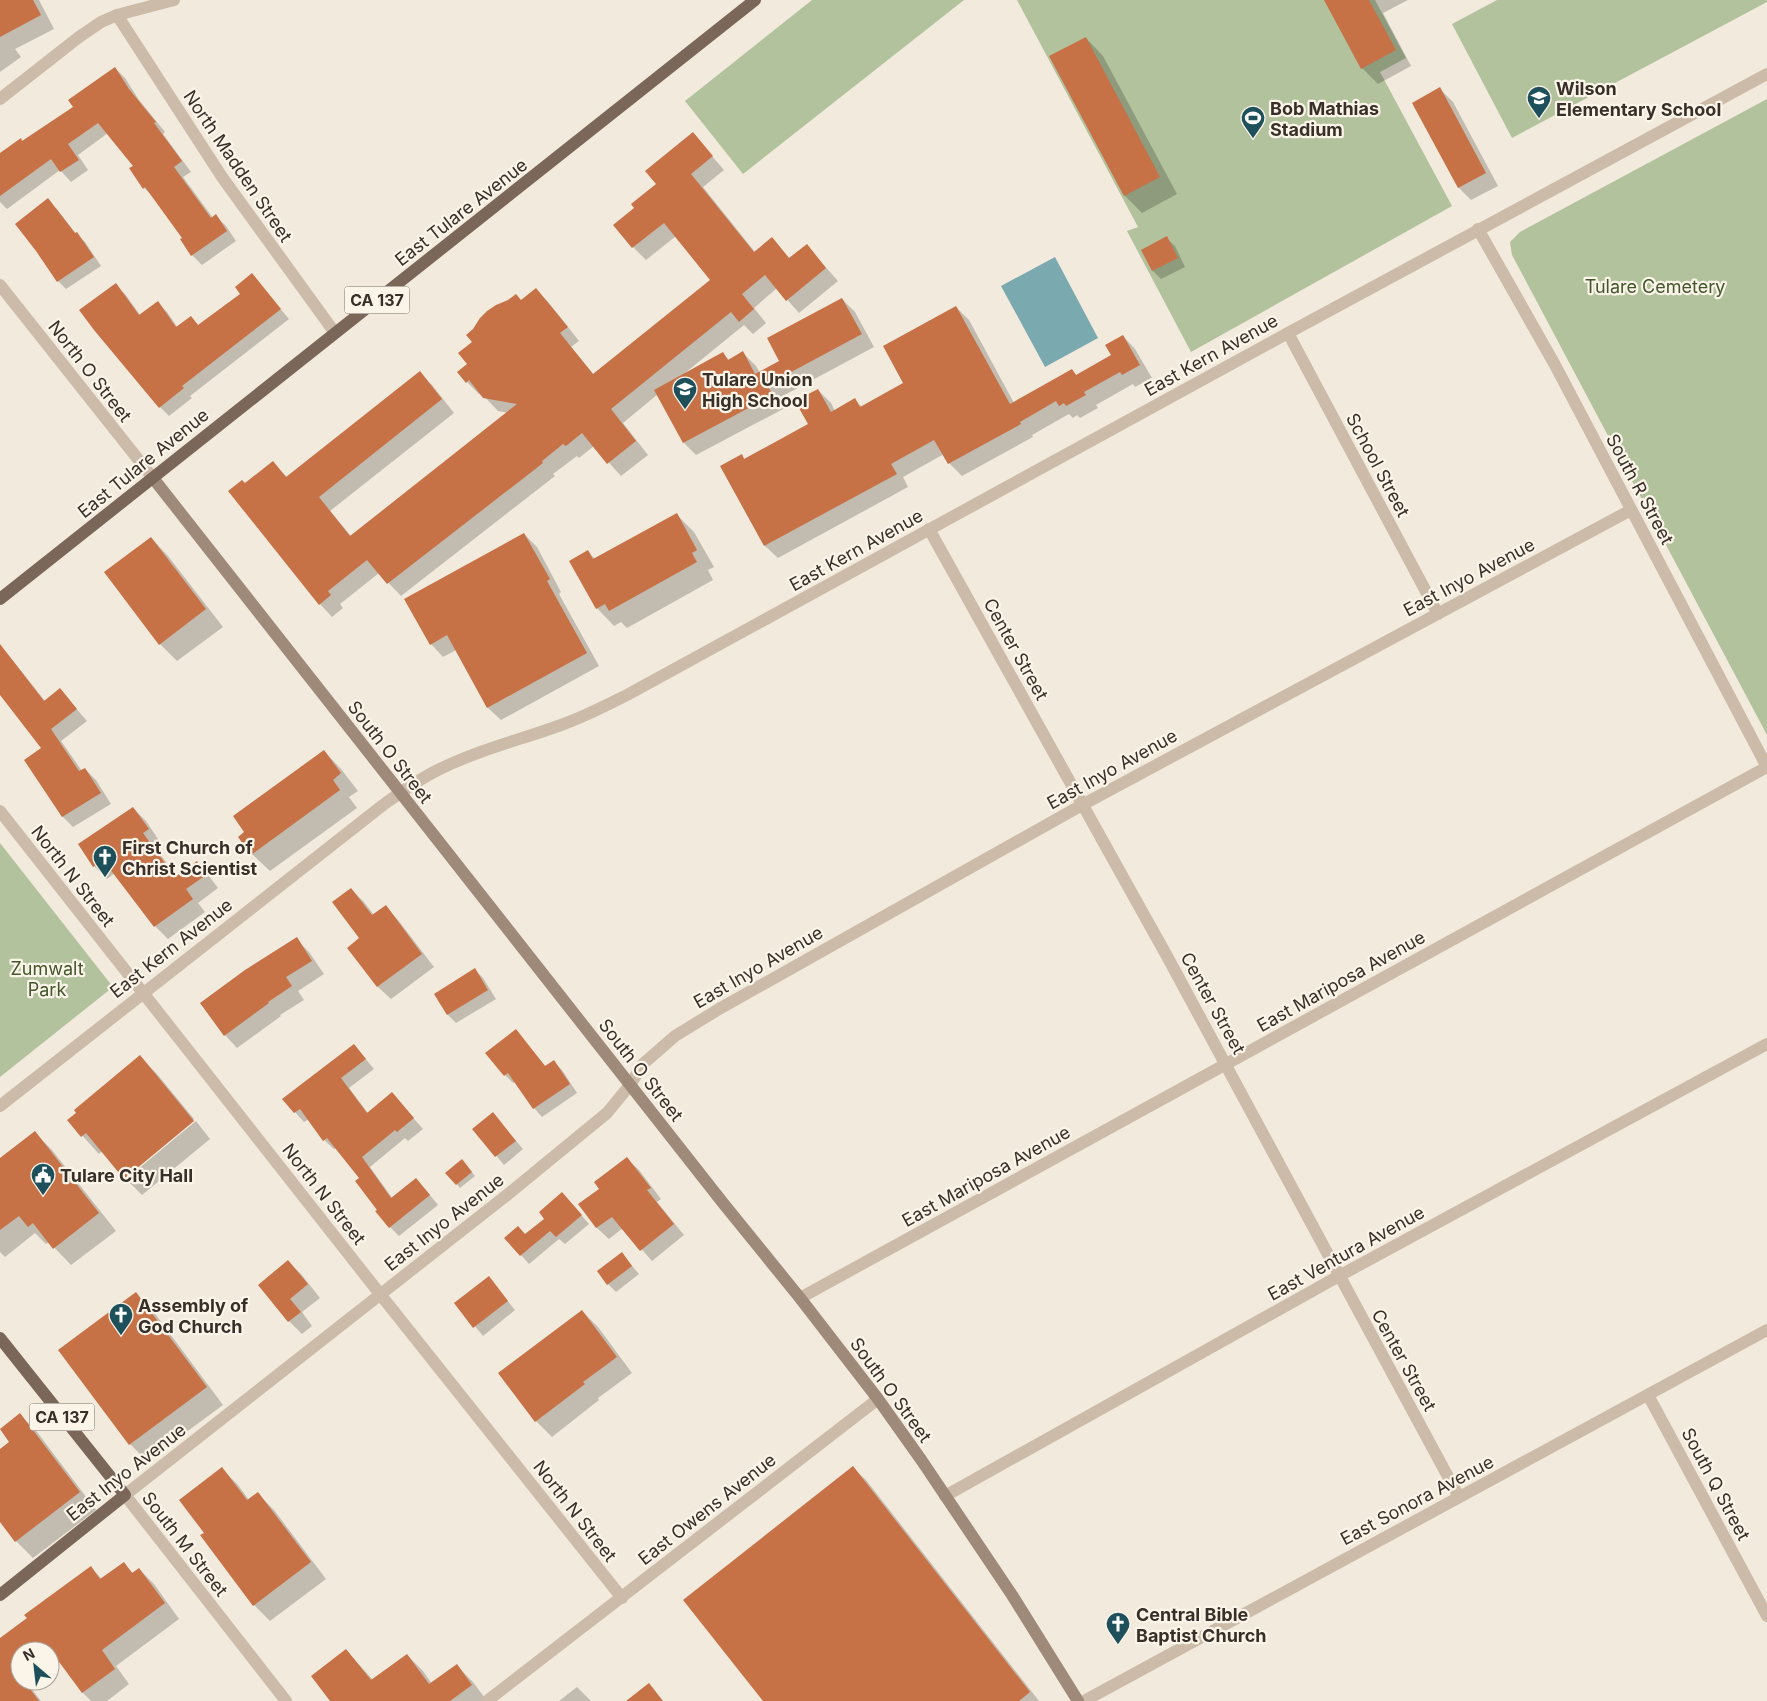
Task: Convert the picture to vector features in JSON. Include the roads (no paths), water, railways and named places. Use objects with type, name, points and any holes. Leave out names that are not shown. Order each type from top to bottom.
[{"type":"main road","name":"East Tulare Avenue","points":[[0,599],[755,0]]},
{"type":"main road","name":"South O Street","points":[[153,478],[878,1399],[1012,1595],[1078,1701]]},
{"type":"main road","name":"South M Street","points":[[0,1338],[125,1495]]},
{"type":"main road","name":"East Inyo Avenue","points":[[0,1595],[125,1495]]},
{"type":"street","points":[[0,99],[101,22],[117,14],[174,0]]},
{"type":"street","name":"North Madden Street","points":[[117,14],[222,177],[335,333]]},
{"type":"street","name":"East Kern Avenue","points":[[0,1106],[400,792],[437,770],[475,753],[560,725],[602,708],[1288,332],[1767,74]]},
{"type":"street","name":"South R Street","points":[[1478,229],[1555,364],[1767,767]]},
{"type":"street","name":"North O Street","points":[[0,285],[153,478]]},
{"type":"street","name":"School Street","points":[[1288,332],[1438,614]]},
{"type":"street","name":"East Inyo Avenue","points":[[125,1495],[507,1195],[607,1113],[630,1085],[643,1064],[683,1031],[718,1009],[1082,805],[1631,510]]},
{"type":"street","name":"Center Street","points":[[929,529],[1226,1064],[1459,1497]]},
{"type":"street","name":"East Mariposa Avenue","points":[[800,1298],[1767,767]]},
{"type":"street","name":"North N Street","points":[[0,811],[622,1598]]},
{"type":"street","name":"East Ventura Avenue","points":[[945,1496],[1339,1276],[1767,1044]]},
{"type":"street","name":"East Sonora Avenue","points":[[1084,1701],[1767,1330]]},
{"type":"street","name":"South Q Street","points":[[1648,1395],[1767,1616]]},
{"type":"street","name":"East Owens Avenue","points":[[490,1699],[878,1399]]},
{"type":"street","name":"South M Street","points":[[125,1495],[286,1701]]},
{"type":"water","points":[[1055,257],[1098,338],[1045,367],[1001,286]]},
{"type":"place","name":"Wilson Elementary School","points":[[1539,119]]},
{"type":"place","name":"Bob Mathias Stadium","points":[[1253,139]]},
{"type":"place","name":"Tulare Union High School","points":[[685,410]]},
{"type":"place","name":"First Church of Christ Scientist","points":[[105,878]]},
{"type":"place","name":"Tulare City Hall","points":[[43,1196]]},
{"type":"place","name":"Assembly of God Church","points":[[121,1336]]},
{"type":"place","name":"Central Bible Baptist Church","points":[[1118,1645]]},
{"type":"park label","name":"Tulare Cemetery","points":[[1655,286]]},
{"type":"park label","name":"Zumwalt Park","points":[[47,978]]}]
